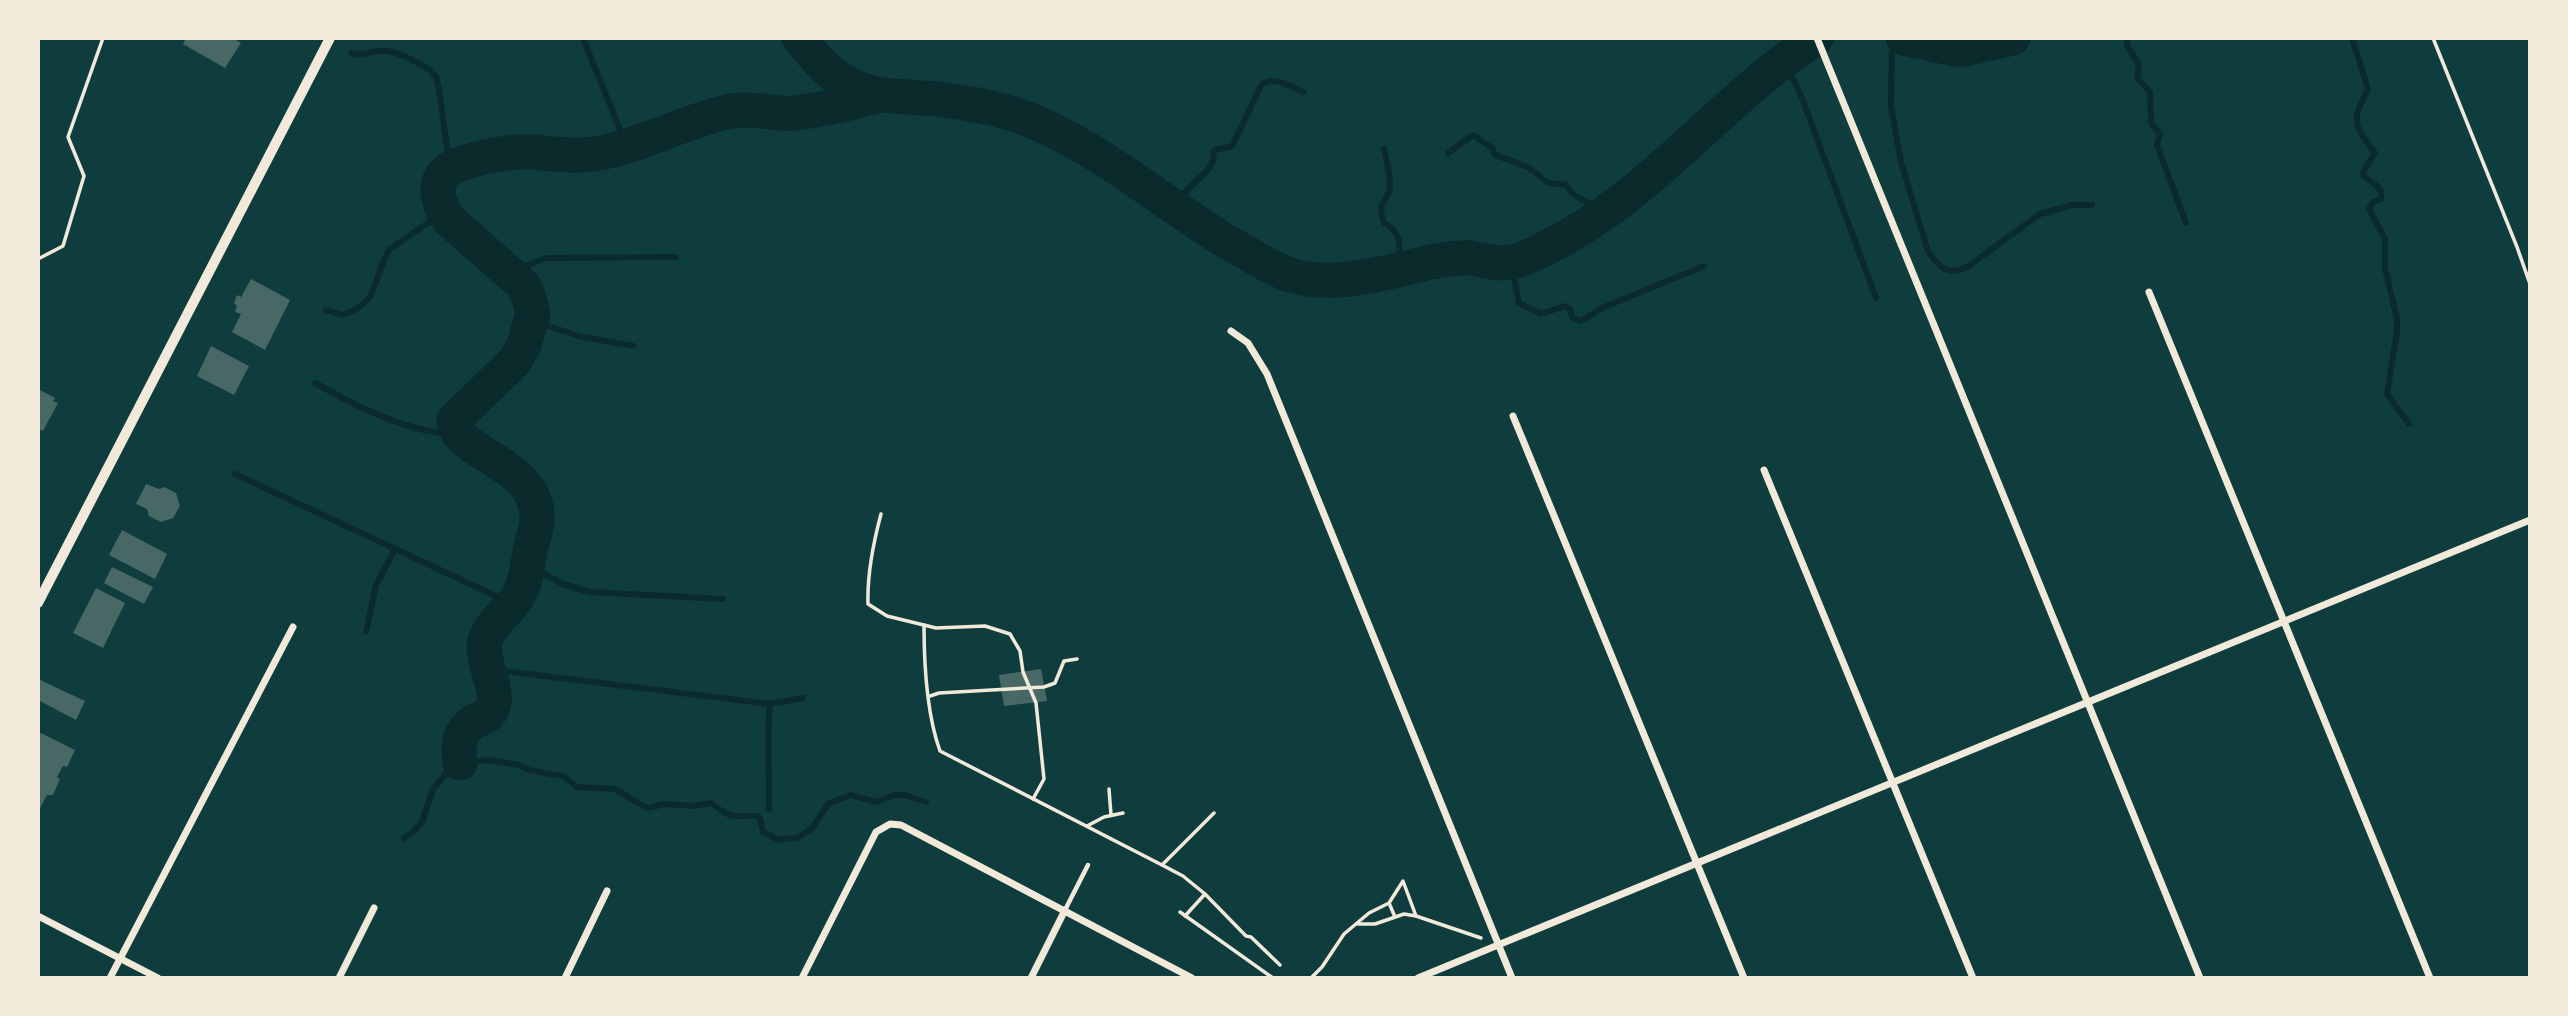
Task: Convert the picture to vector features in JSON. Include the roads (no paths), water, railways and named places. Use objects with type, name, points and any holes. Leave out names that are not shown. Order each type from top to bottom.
[{"type":"street","points":[[38,603],[330,38]]},
{"type":"street","points":[[1817,38],[2200,978]]},
{"type":"street","points":[[2150,292],[2430,978]]},
{"type":"street","points":[[1231,331],[1248,343],[1267,374],[1512,978]]},
{"type":"street","points":[[1513,416],[1744,978]]},
{"type":"street","points":[[1764,470],[1973,978]]},
{"type":"street","points":[[1418,978],[2529,520]]},
{"type":"street","points":[[110,978],[293,627]]},
{"type":"street","points":[[802,978],[876,832],[885,826],[901,825],[1192,978]]},
{"type":"street","points":[[565,978],[607,891]]},
{"type":"street","points":[[339,978],[374,908]]},
{"type":"street","points":[[1031,978],[1066,910]]},
{"type":"street","points":[[38,916],[158,978]]},
{"type":"lane","points":[[1066,910],[1088,865]]},
{"type":"waterway","points":[[583,38],[627,147]]},
{"type":"waterway","points":[[799,38],[830,72],[860,89],[884,95],[979,105],[1008,112],[1048,128],[1095,154],[1208,230],[1265,264],[1287,274],[1323,280],[1359,278],[1456,258],[1507,263],[1542,250],[1603,214],[1635,190],[1753,86],[1816,38]]},
{"type":"waterway","points":[[1892,38],[1891,106],[1901,162],[1928,251],[1940,266],[1949,270],[1960,270],[2040,214],[2072,205],[2092,205]]},
{"type":"waterway","points":[[1903,38],[1961,50],[2013,38]]},
{"type":"waterway","points":[[2127,38],[2127,46],[2139,64],[2137,78],[2150,92],[2151,123],[2160,134],[2157,145],[2186,223]]},
{"type":"waterway","points":[[2352,38],[2368,89],[2359,108],[2357,124],[2375,153],[2363,172],[2381,191],[2381,199],[2373,202],[2369,209],[2385,239],[2385,268],[2397,319],[2387,394],[2409,424]]},
{"type":"waterway","points":[[351,53],[358,55],[378,51],[392,52],[431,71],[436,77],[439,89],[450,169]]},
{"type":"waterway","points":[[1785,62],[1802,98],[1876,298]]},
{"type":"waterway","points":[[1171,206],[1208,170],[1213,161],[1214,150],[1232,146],[1262,84],[1277,81],[1303,92]]},
{"type":"waterway","points":[[460,763],[459,745],[462,734],[469,725],[492,709],[494,694],[485,657],[485,641],[523,586],[537,516],[533,498],[524,483],[467,442],[458,432],[454,420],[514,362],[524,345],[533,313],[523,285],[448,219],[439,199],[440,179],[451,168],[492,156],[526,152],[594,154],[731,111],[795,113],[879,96]]},
{"type":"waterway","points":[[1448,153],[1473,135],[1493,149],[1495,155],[1528,167],[1548,183],[1566,185],[1573,194],[1605,214]]},
{"type":"waterway","points":[[1384,149],[1390,185],[1381,209],[1384,223],[1398,236],[1399,269]]},
{"type":"waterway","points":[[326,310],[342,315],[364,304],[374,288],[390,249],[444,212]]},
{"type":"waterway","points":[[514,277],[526,266],[546,258],[676,257]]},
{"type":"waterway","points":[[1511,262],[1519,303],[1541,314],[1565,306],[1570,309],[1572,317],[1581,321],[1602,308],[1704,266]]},
{"type":"waterway","points":[[531,320],[578,336],[633,346]]},
{"type":"waterway","points":[[315,383],[385,418],[421,429],[459,435]]},
{"type":"waterway","points":[[235,474],[513,604]]},
{"type":"waterway","points":[[366,632],[376,585],[395,549]]},
{"type":"waterway","points":[[528,565],[563,584],[590,592],[723,599]]},
{"type":"waterway","points":[[488,669],[770,704],[803,698]]},
{"type":"waterway","points":[[769,809],[770,704]]},
{"type":"waterway","points":[[404,838],[422,822],[433,789],[450,769],[460,763],[488,760],[563,776],[577,787],[615,789],[647,808],[665,804],[695,806],[711,803],[729,815],[757,816],[760,818],[763,832],[779,840],[799,837],[812,828],[829,803],[851,795],[876,802],[894,795],[905,795],[926,802]]}]
